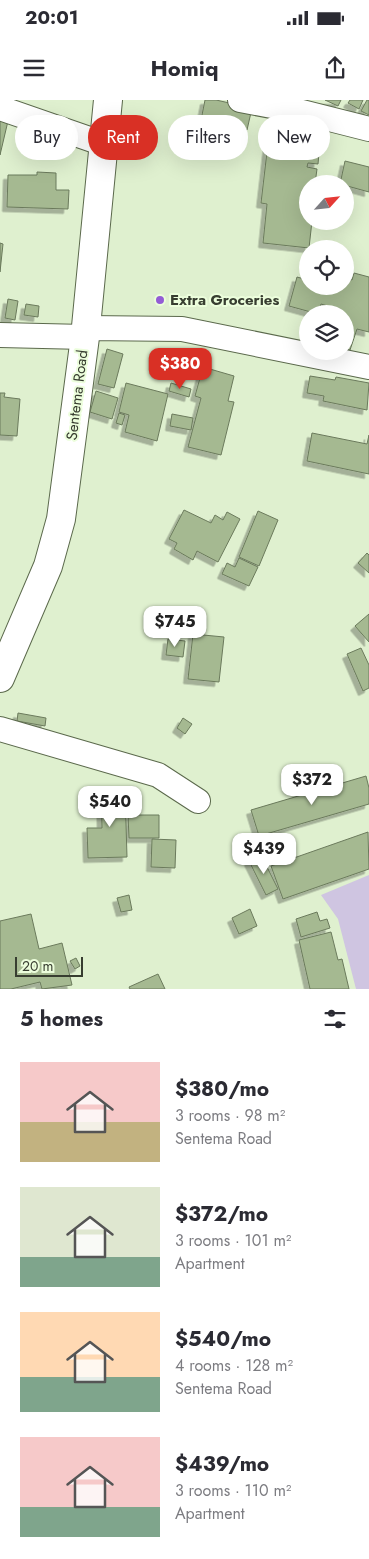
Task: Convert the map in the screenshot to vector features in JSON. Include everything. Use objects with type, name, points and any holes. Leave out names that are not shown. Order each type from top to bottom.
[{"type":"main road","name":"Sentema Road","points":[[107,115],[108,100]]},
{"type":"main road","name":"Sentema Road","points":[[0,678],[48,566],[61,519],[85,332],[102,160]]},
{"type":"street","points":[[240,100],[298,110],[369,129]]},
{"type":"street","points":[[0,108],[88,138]]},
{"type":"street","points":[[0,335],[182,329],[369,367]]},
{"type":"street","points":[[0,729],[158,775],[198,801]]},
{"type":"shaded area","points":[[369,875],[369,989],[356,989],[338,919],[321,895]]},
{"type":"building","points":[[205,100],[216,100],[252,108],[248,126],[248,115],[202,115]]},
{"type":"building","points":[[325,100],[341,100],[338,106]]},
{"type":"building","points":[[350,100],[363,100],[359,109],[348,103]]},
{"type":"building","points":[[367,100],[369,100],[369,115],[361,111]]},
{"type":"building","points":[[0,119],[8,121],[0,155]]},
{"type":"building","points":[[266,160],[318,160],[318,164],[308,163],[307,167],[317,169],[316,175],[299,175],[299,230],[311,230],[310,240],[299,240],[299,247],[263,243],[267,204],[261,203]]},
{"type":"building","points":[[345,161],[369,167],[369,192],[354,188],[354,175],[342,175]]},
{"type":"building","points":[[37,172],[56,173],[56,190],[69,190],[68,209],[7,207],[8,175],[37,175]]},
{"type":"building","points":[[0,243],[3,244],[0,272]]},
{"type":"building","points":[[354,273],[369,277],[369,332],[357,329],[354,338],[354,305],[299,305],[299,309],[289,306],[297,277],[299,278],[299,295],[354,295]]},
{"type":"building","points":[[8,299],[18,301],[15,320],[5,318]]},
{"type":"building","points":[[26,304],[39,306],[38,317],[24,315]]},
{"type":"building","points":[[107,349],[123,354],[114,388],[98,384]]},
{"type":"building","points":[[203,367],[234,376],[228,401],[234,402],[221,455],[188,447],[201,398],[195,396]]},
{"type":"building","points":[[310,376],[335,380],[336,377],[369,383],[367,410],[323,401],[324,396],[307,393]]},
{"type":"building","points":[[126,383],[168,394],[157,441],[125,432],[129,415],[119,412]]},
{"type":"building","points":[[171,383],[191,389],[189,397],[169,391]]},
{"type":"building","points":[[96,391],[118,398],[112,419],[90,412]]},
{"type":"building","points":[[0,393],[5,393],[4,397],[20,399],[17,436],[0,435]]},
{"type":"building","points":[[119,413],[125,415],[122,425],[116,423]]},
{"type":"building","points":[[172,414],[193,418],[191,430],[170,426]]},
{"type":"building","points":[[312,433],[367,444],[369,435],[369,474],[307,461]]},
{"type":"building","points":[[184,510],[211,523],[215,515],[223,520],[227,512],[240,519],[218,562],[197,551],[193,560],[174,549],[177,543],[169,539]]},
{"type":"building","points":[[258,511],[278,520],[259,566],[239,557]]},
{"type":"building","points":[[367,553],[369,555],[369,573],[358,563]]},
{"type":"building","points":[[239,558],[258,567],[249,586],[222,574],[227,563],[235,567]]},
{"type":"building","points":[[369,614],[369,642],[355,626]]},
{"type":"building","points":[[193,634],[224,637],[219,682],[188,679]]},
{"type":"building","points":[[168,639],[185,641],[183,657],[166,655]]},
{"type":"building","points":[[361,648],[369,665],[369,688],[363,691],[347,654]]},
{"type":"building","points":[[18,713],[46,718],[45,726],[17,721]]},
{"type":"building","points":[[183,718],[192,724],[185,734],[177,728]]},
{"type":"building","points":[[366,776],[369,788],[369,804],[259,836],[251,810]]},
{"type":"building","points":[[125,791],[127,857],[88,858],[87,828],[102,828],[101,792]]},
{"type":"building","points":[[128,815],[159,815],[159,838],[129,838]]},
{"type":"building","points":[[368,832],[369,869],[283,899],[271,866]]},
{"type":"building","points":[[152,839],[176,840],[175,868],[151,867]]},
{"type":"building","points":[[261,855],[278,889],[266,895],[249,861]]},
{"type":"building","points":[[129,895],[132,910],[121,912],[117,898]]},
{"type":"building","points":[[250,909],[257,926],[239,934],[232,918]]},
{"type":"building","points":[[317,912],[320,921],[327,919],[330,928],[301,937],[296,919]]},
{"type":"building","points":[[31,914],[39,949],[62,943],[72,985],[42,989],[40,982],[11,989],[0,989],[0,921]]},
{"type":"building","points":[[331,932],[338,960],[342,959],[349,989],[310,989],[299,940]]},
{"type":"building","points":[[76,958],[80,966],[75,969],[70,961]]},
{"type":"building","points":[[158,974],[165,989],[130,989],[129,987]]},
{"type":"place","name":"Extra Groceries","points":[[160,300]]}]
